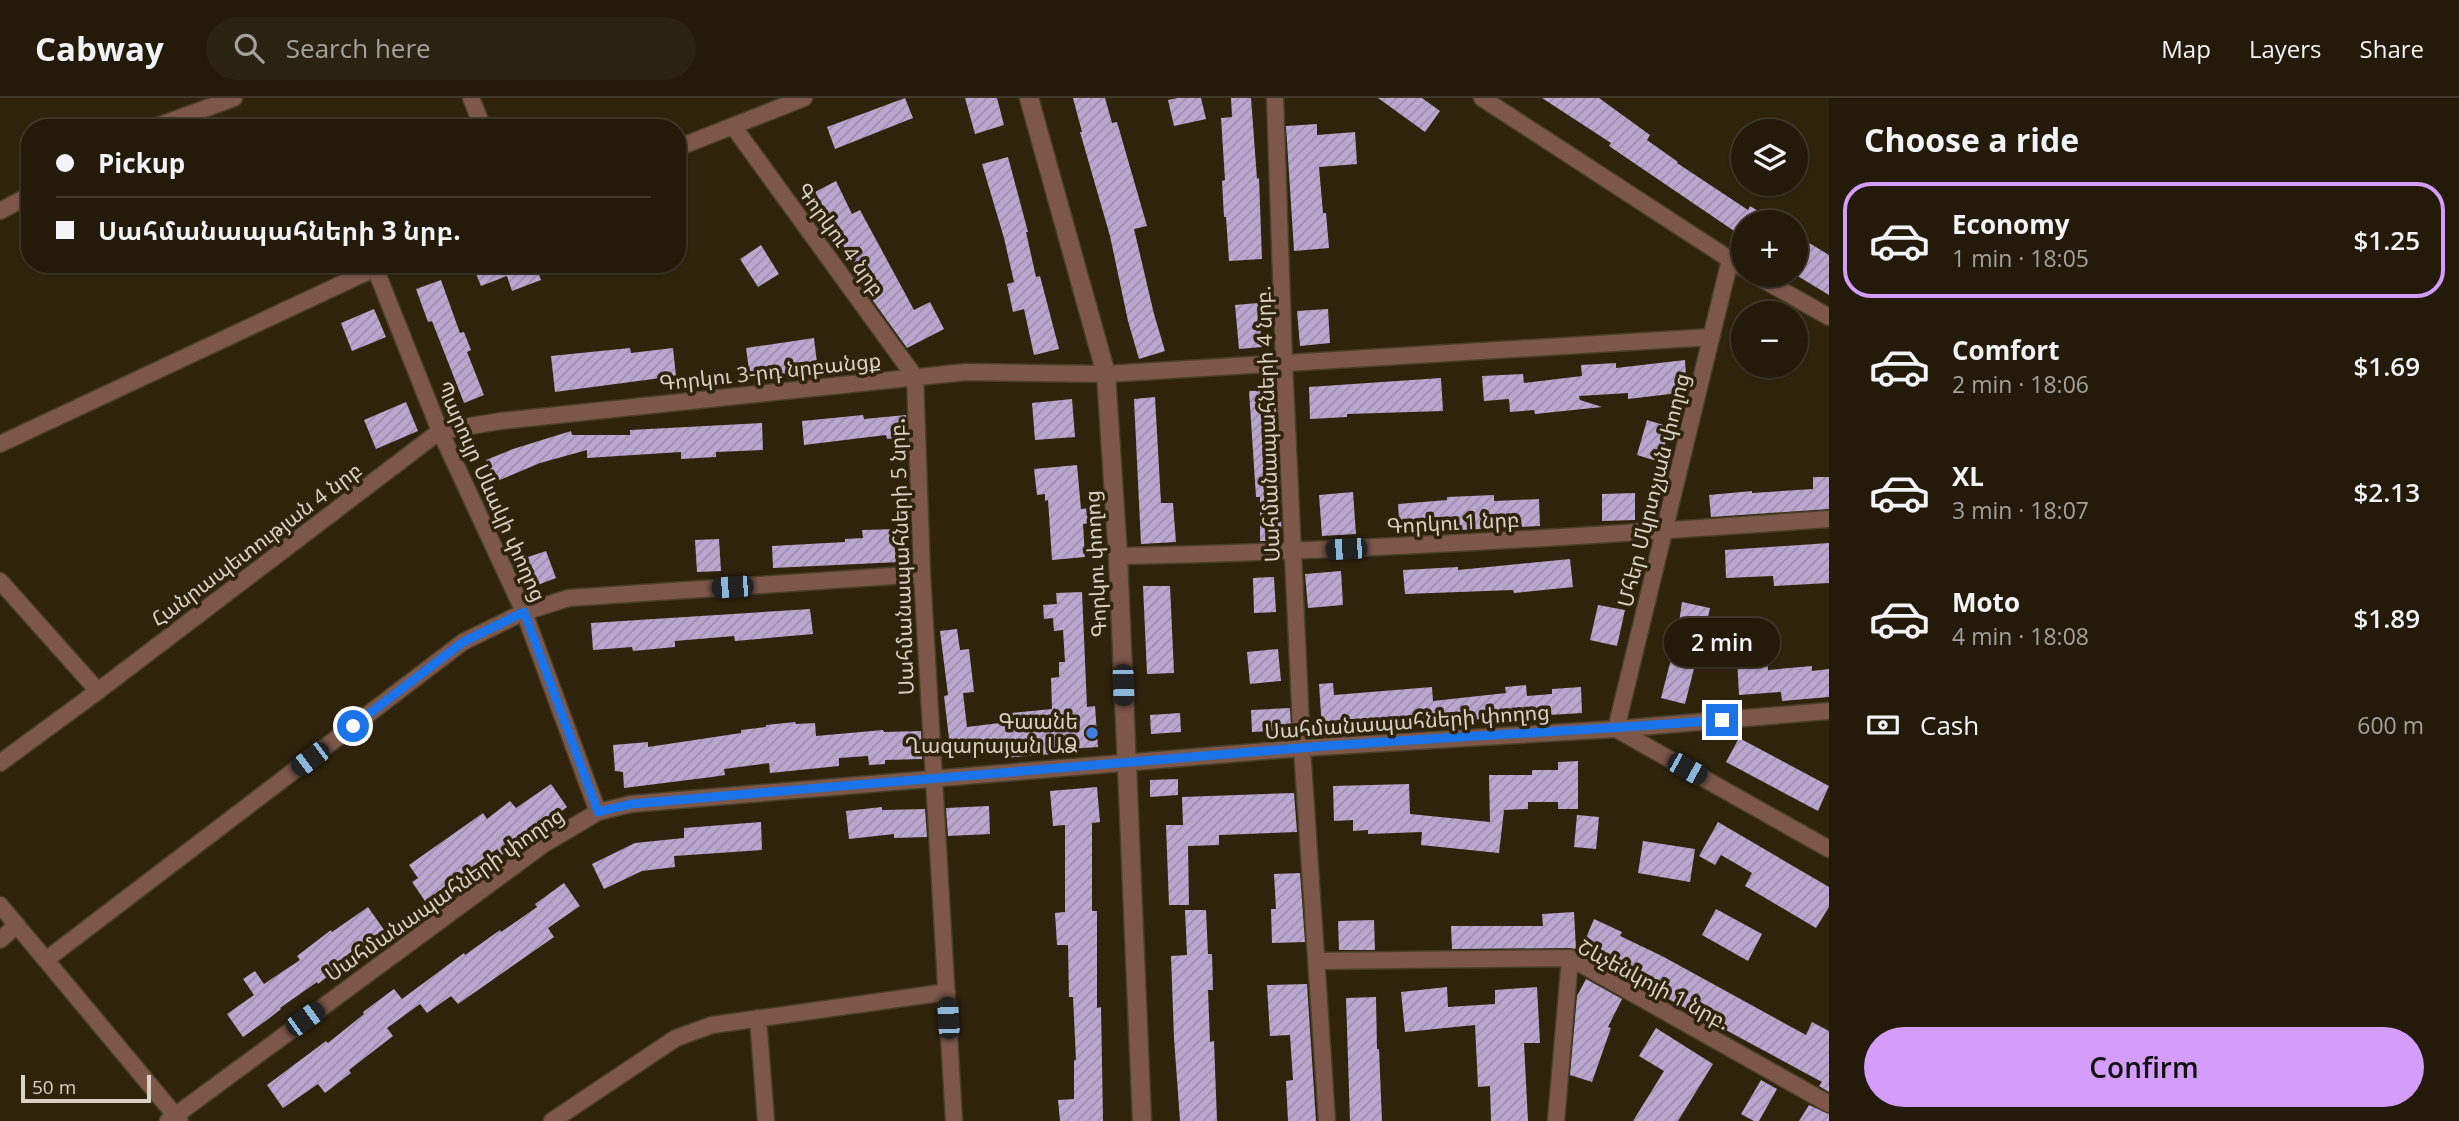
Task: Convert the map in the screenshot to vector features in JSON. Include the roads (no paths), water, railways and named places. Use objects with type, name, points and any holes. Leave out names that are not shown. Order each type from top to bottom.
[{"type":"street","points":[[177,119],[234,98]]},
{"type":"street","points":[[471,98],[479,119]]},
{"type":"street","points":[[686,144],[804,98]]},
{"type":"street","name":"Գորկու փողոց","points":[[1029,98],[1106,374],[1118,556],[1142,1121]]},
{"type":"street","name":"Սահմանապահների 4 նրբ.","points":[[1275,98],[1302,748],[1327,1121]]},
{"type":"street","points":[[1482,98],[1731,261]]},
{"type":"street","name":"Գորկու 4 նրբ","points":[[733,126],[915,377]]},
{"type":"street","points":[[0,211],[21,200]]},
{"type":"street","points":[[0,444],[364,273]]},
{"type":"street","name":"Պարույր Սևակի փողոց","points":[[382,273],[440,431],[524,612],[598,812]]},
{"type":"street","name":"Մհեր Մկրտչյան փողոց","points":[[1616,729],[1711,337],[1731,279]]},
{"type":"street","points":[[1776,287],[1829,317]]},
{"type":"street","name":"Գորկու 3-րդ նրբանցք","points":[[440,431],[501,421],[966,372],[1106,374],[1711,337]]},
{"type":"street","name":"Սահմանապահների 5 նրբ.","points":[[915,377],[922,575],[954,1121]]},
{"type":"street","name":"Հանրապետության 4 նրբ","points":[[0,763],[440,431]]},
{"type":"street","name":"Գորկու 1 նրբ","points":[[1118,556],[1293,552],[1829,519]]},
{"type":"street","points":[[47,960],[463,642],[524,612],[569,598],[922,575]]},
{"type":"street","points":[[0,580],[98,691]]},
{"type":"street","name":"Սահմանապահների փողոց","points":[[174,1119],[544,844],[598,812],[631,804],[1126,762],[1302,748],[1616,729],[1829,711]]},
{"type":"street","points":[[1616,729],[1829,849]]},
{"type":"street","points":[[0,905],[174,1119]]},
{"type":"street","points":[[0,940],[17,925]]},
{"type":"street","points":[[1556,1121],[1570,958]]},
{"type":"street","name":"Շևչենկոյի 1 նրբ.","points":[[1317,961],[1570,958],[1829,1104]]},
{"type":"street","points":[[552,1121],[676,1038],[712,1025],[947,992]]},
{"type":"street","points":[[758,1018],[766,1121]]},
{"type":"place","name":"Գաանե Ղազարայան ԱՁ","points":[[1092,733]]}]
